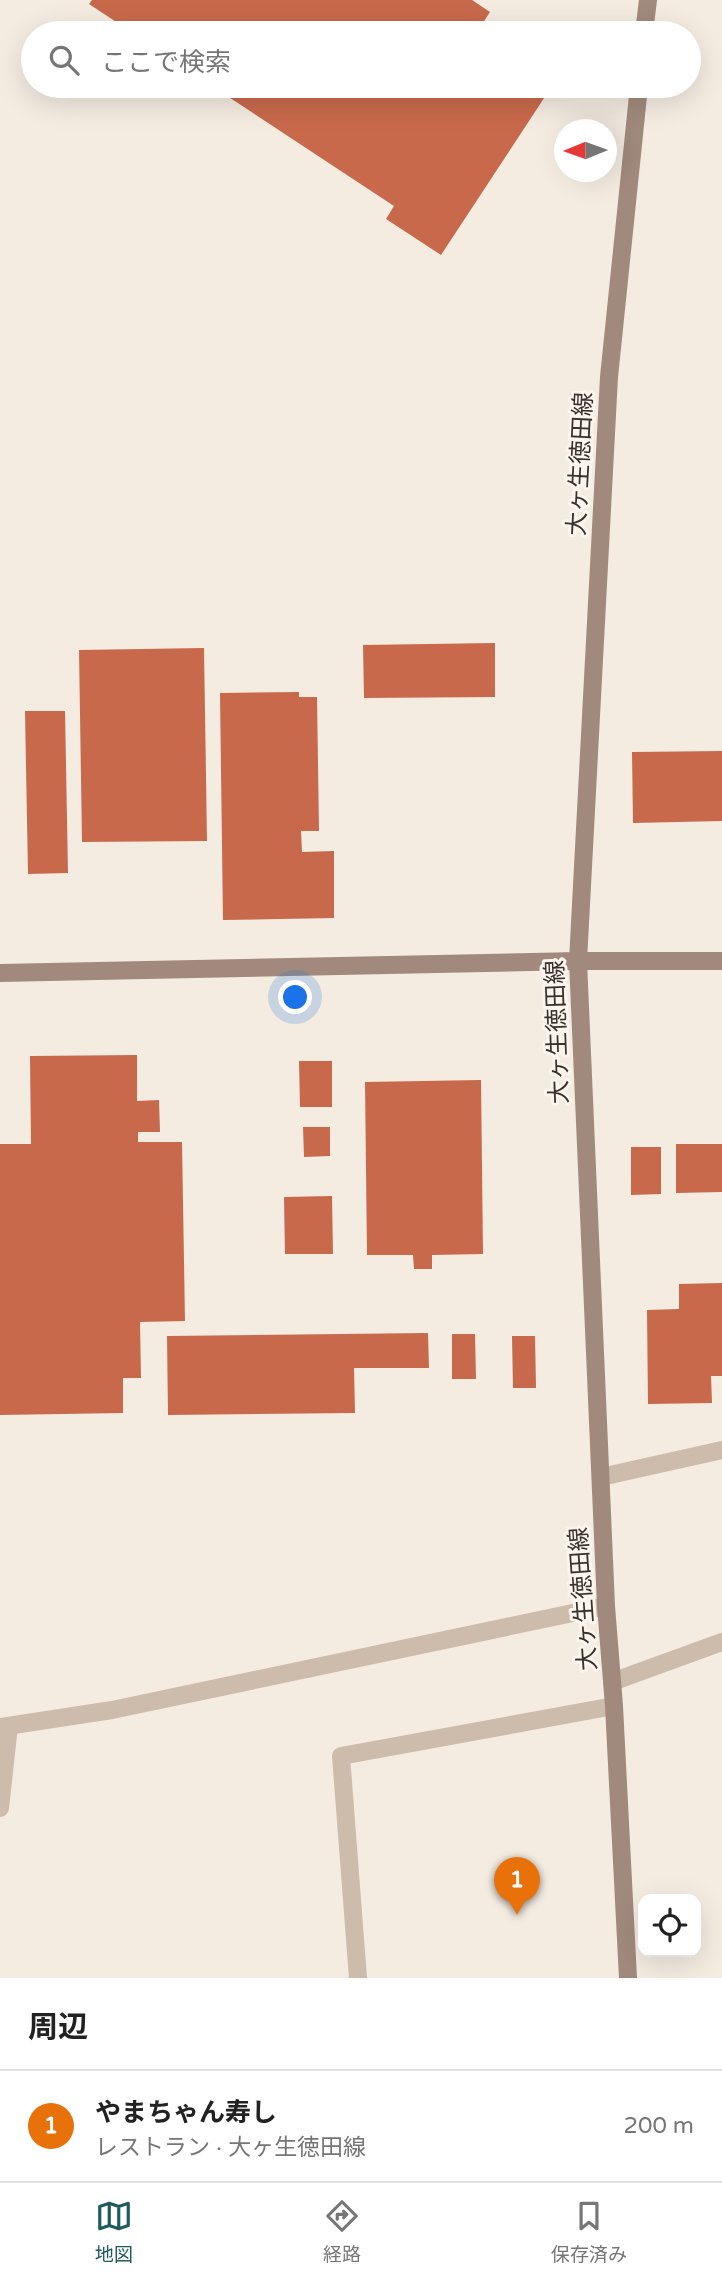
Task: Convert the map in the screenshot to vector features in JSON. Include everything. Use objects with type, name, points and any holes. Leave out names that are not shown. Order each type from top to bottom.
[{"type":"main road","points":[[645,21],[648,0]]},
{"type":"main road","name":"大ヶ生徳田線","points":[[628,1978],[606,1606],[578,961],[609,377],[638,98]]},
{"type":"main road","points":[[0,973],[578,961],[722,961]]},
{"type":"street","points":[[600,1477],[722,1450]]},
{"type":"street","points":[[0,1808],[5,1727],[112,1710],[606,1606]]},
{"type":"street","points":[[612,1682],[722,1642]]},
{"type":"street","points":[[358,1978],[341,1756],[614,1706]]},
{"type":"building","points":[[92,0],[472,0],[490,12],[484,21],[115,21],[89,4]]},
{"type":"building","points":[[230,98],[544,98],[441,255],[386,219],[394,206]]},
{"type":"building","points":[[495,643],[495,697],[364,698],[363,645]]},
{"type":"building","points":[[204,648],[207,841],[82,842],[79,650]]},
{"type":"building","points":[[299,692],[299,697],[317,697],[319,831],[301,831],[302,852],[334,851],[334,918],[223,920],[220,693]]},
{"type":"building","points":[[25,711],[65,711],[68,873],[28,874]]},
{"type":"building","points":[[722,751],[722,821],[633,823],[632,752]]},
{"type":"building","points":[[137,1055],[137,1101],[159,1100],[160,1132],[138,1132],[138,1142],[182,1142],[185,1321],[140,1322],[141,1378],[123,1378],[123,1413],[0,1415],[0,1144],[31,1144],[30,1056]]},
{"type":"building","points":[[299,1061],[332,1061],[332,1107],[300,1107]]},
{"type":"building","points":[[481,1080],[483,1254],[432,1255],[432,1269],[414,1269],[413,1255],[367,1255],[365,1082]]},
{"type":"building","points":[[303,1127],[330,1127],[330,1156],[304,1157]]},
{"type":"building","points":[[676,1144],[722,1144],[722,1192],[676,1193]]},
{"type":"building","points":[[631,1147],[661,1147],[661,1194],[631,1195]]},
{"type":"building","points":[[332,1196],[333,1254],[285,1254],[284,1197]]},
{"type":"building","points":[[722,1283],[722,1376],[711,1376],[712,1403],[648,1404],[647,1310],[679,1309],[679,1284]]},
{"type":"building","points":[[428,1333],[429,1368],[354,1368],[355,1413],[168,1415],[167,1336]]},
{"type":"building","points":[[452,1334],[475,1334],[476,1379],[452,1379]]},
{"type":"building","points":[[512,1336],[535,1336],[536,1388],[513,1388]]},
{"type":"place","name":"やまちゃん寿し","points":[[517,1915]]}]
